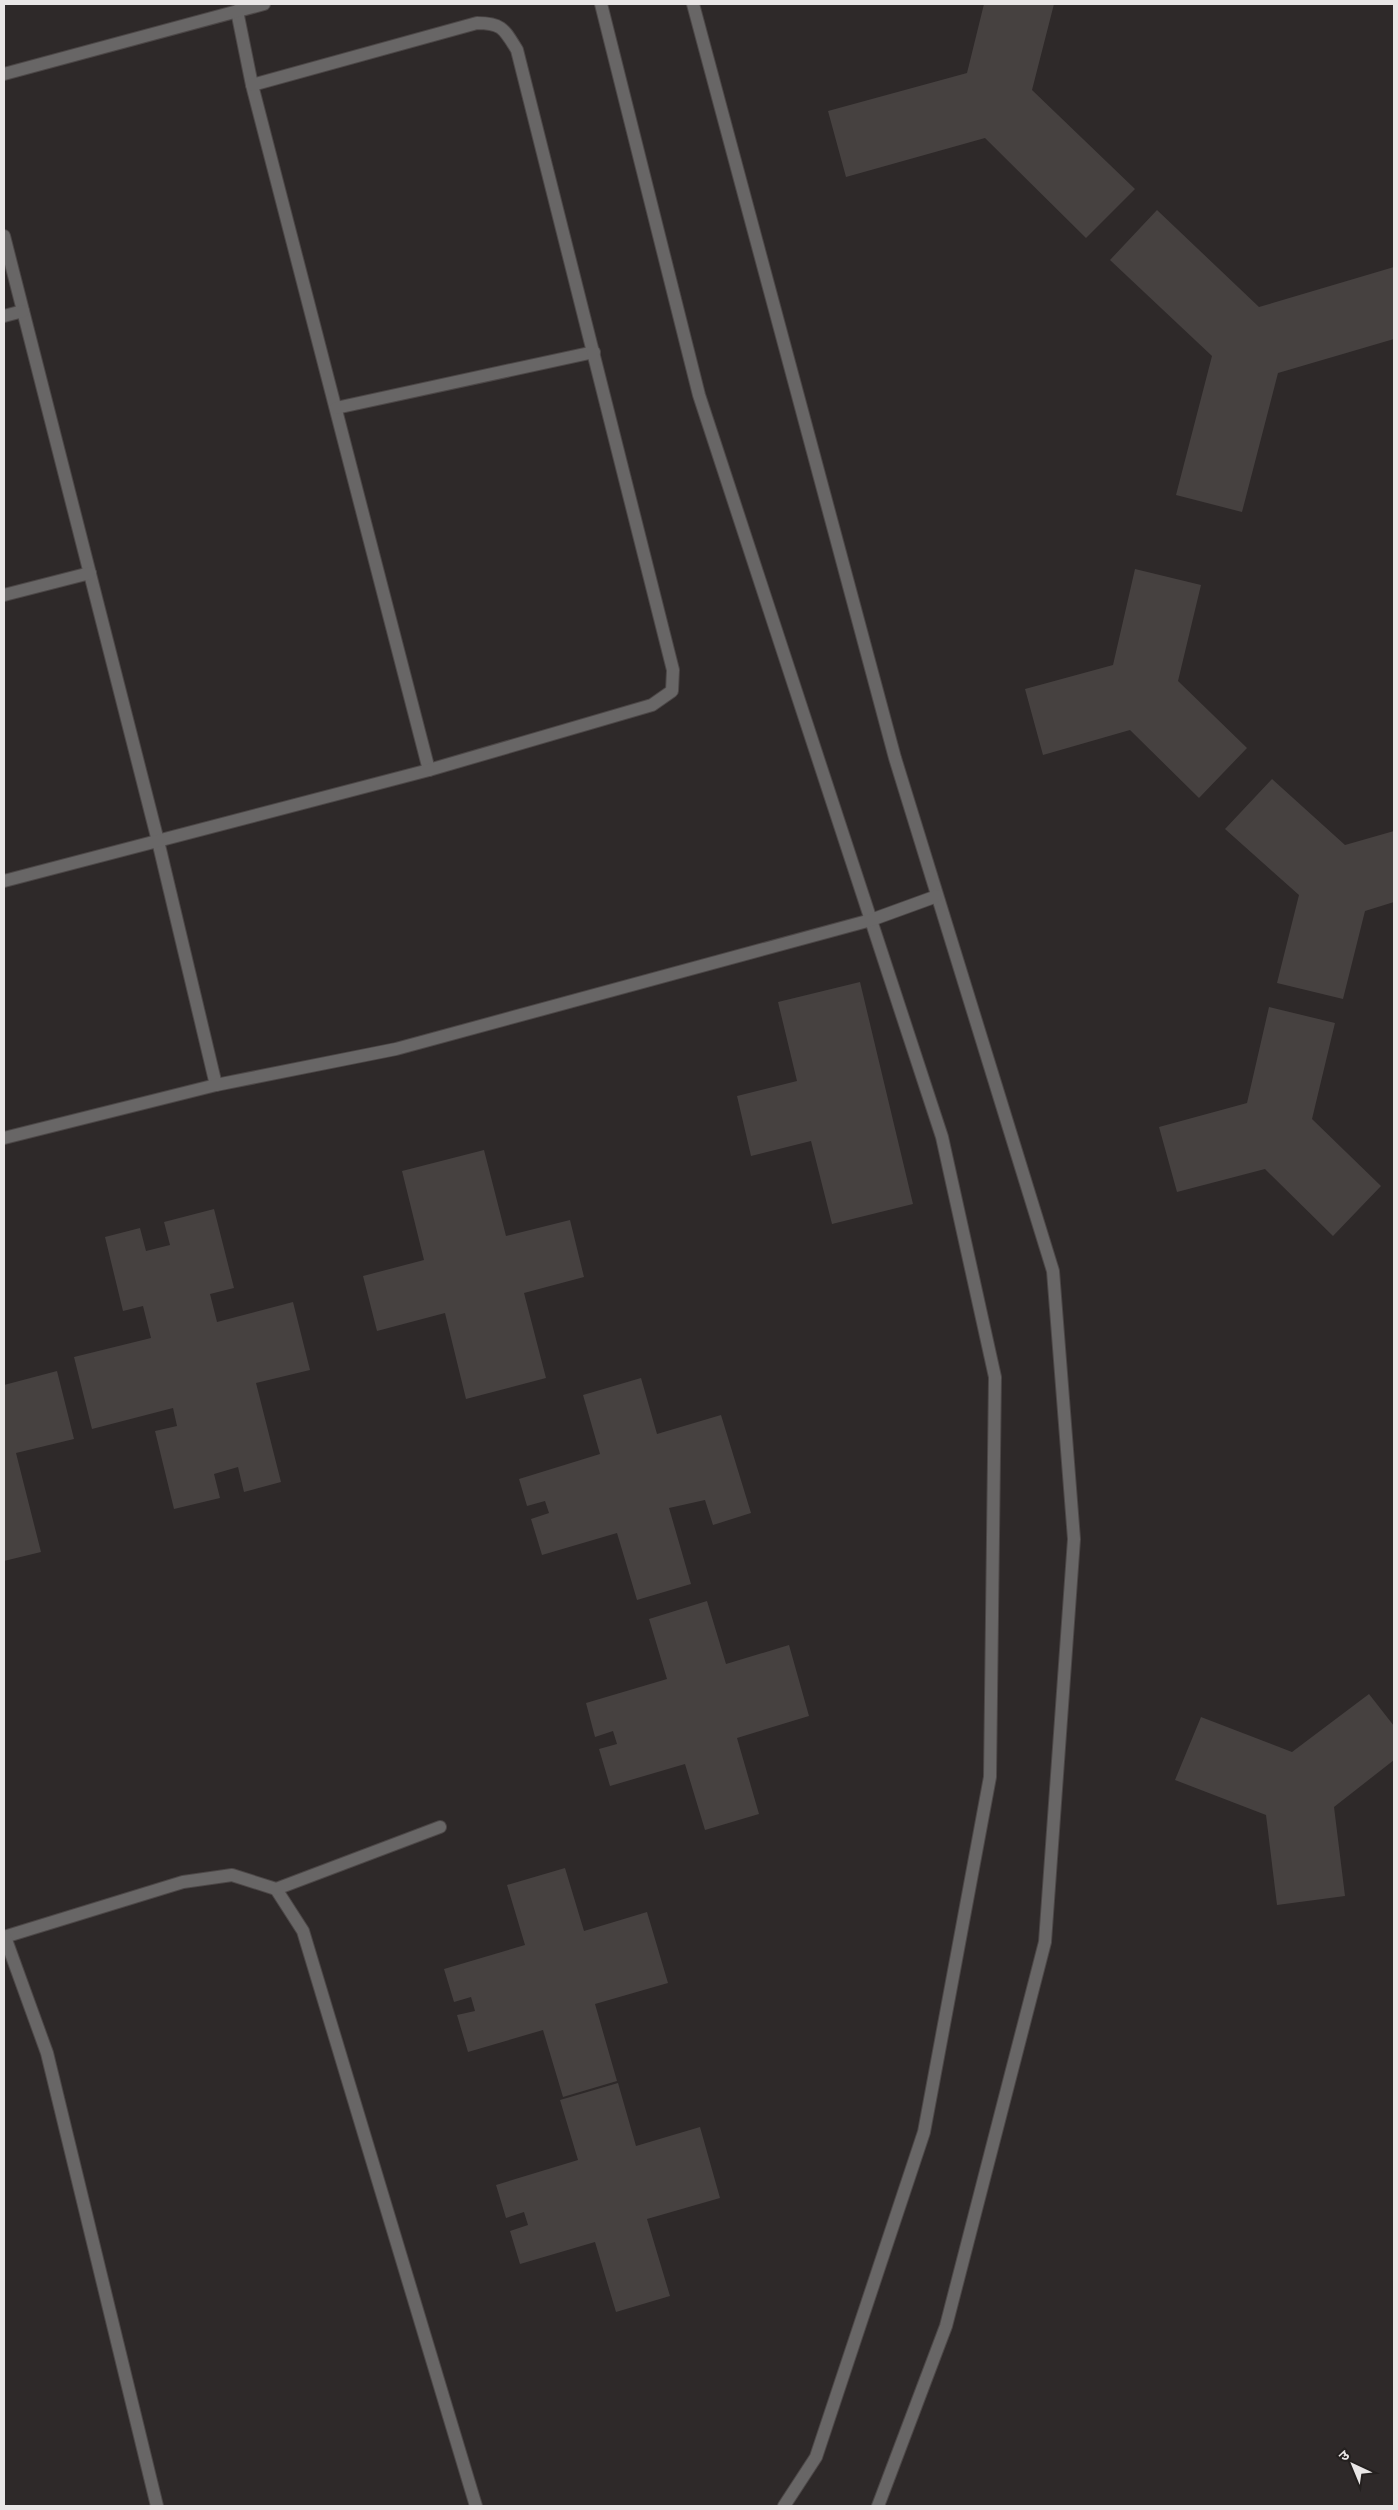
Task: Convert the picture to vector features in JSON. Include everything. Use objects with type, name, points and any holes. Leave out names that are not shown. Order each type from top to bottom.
[{"type":"street","points":[[4,74],[264,4]]},
{"type":"street","points":[[601,4],[699,394],[942,1137],[995,1377],[990,1777],[924,2132],[816,2457],[784,2506]]},
{"type":"street","points":[[693,4],[895,758],[1053,1271],[1074,1540],[1045,1942],[946,2326],[878,2506]]},
{"type":"street","points":[[237,11],[252,85],[429,770]]},
{"type":"street","points":[[4,881],[429,770],[652,705],[672,691],[673,670],[594,352],[517,50],[506,32],[493,23],[477,23],[252,85]]},
{"type":"street","points":[[4,236],[158,840],[216,1085]]},
{"type":"street","points":[[4,316],[23,311]]},
{"type":"street","points":[[336,408],[594,352]]},
{"type":"street","points":[[4,595],[90,573]]},
{"type":"street","points":[[4,1138],[216,1085],[396,1049],[871,920],[937,896]]},
{"type":"street","points":[[157,2506],[46,2053],[4,1937],[183,1882],[232,1875],[276,1889],[440,1827]]},
{"type":"street","points":[[276,1889],[303,1930],[476,2506]]},
{"type":"building","points":[[984,4],[1054,4],[1032,90],[1135,189],[1086,238],[985,138],[846,177],[828,111],[967,73]]},
{"type":"building","points":[[1157,210],[1259,307],[1394,267],[1394,339],[1278,373],[1242,512],[1176,495],[1212,356],[1110,260]]},
{"type":"building","points":[[1135,569],[1201,585],[1178,681],[1247,748],[1199,798],[1130,730],[1043,755],[1025,689],[1113,665]]},
{"type":"building","points":[[1272,779],[1345,845],[1394,831],[1394,902],[1365,911],[1343,999],[1277,983],[1299,895],[1225,829]]},
{"type":"building","points":[[860,982],[913,1204],[832,1224],[811,1141],[751,1156],[737,1096],[797,1081],[778,1002]]},
{"type":"building","points":[[1269,1007],[1335,1023],[1312,1119],[1381,1186],[1333,1236],[1265,1169],[1177,1192],[1159,1127],[1247,1103]]},
{"type":"building","points":[[484,1150],[506,1236],[570,1220],[584,1277],[524,1293],[546,1378],[466,1399],[445,1313],[377,1331],[363,1276],[424,1260],[402,1171]]},
{"type":"building","points":[[214,1209],[234,1288],[210,1294],[217,1322],[293,1302],[310,1370],[256,1383],[281,1482],[244,1492],[238,1467],[214,1474],[220,1498],[174,1509],[155,1431],[177,1426],[173,1408],[92,1429],[74,1357],[151,1338],[143,1306],[123,1311],[105,1237],[140,1228],[146,1251],[170,1245],[164,1222]]},
{"type":"building","points":[[57,1371],[74,1439],[16,1453],[41,1552],[4,1561],[4,1385]]},
{"type":"building","points":[[641,1378],[657,1434],[721,1415],[751,1513],[713,1525],[705,1500],[669,1508],[691,1584],[637,1600],[617,1533],[542,1555],[531,1519],[549,1513],[545,1501],[527,1506],[519,1479],[600,1454],[583,1395]]},
{"type":"building","points":[[707,1601],[726,1664],[789,1645],[809,1716],[737,1738],[759,1814],[705,1830],[685,1764],[610,1786],[599,1749],[617,1744],[613,1731],[595,1737],[586,1703],[667,1679],[649,1619]]},
{"type":"building","points":[[1369,1694],[1394,1726],[1394,1760],[1334,1807],[1345,1896],[1277,1905],[1266,1815],[1175,1780],[1201,1717],[1292,1752]]},
{"type":"building","points":[[565,1868],[584,1931],[647,1912],[668,1983],[595,2004],[617,2081],[563,2097],[543,2030],[468,2052],[457,2015],[475,2011],[471,1997],[454,2002],[444,1969],[525,1945],[507,1885]]},
{"type":"building","points":[[618,2083],[636,2146],[700,2127],[720,2198],[647,2219],[670,2296],[616,2312],[595,2242],[520,2264],[510,2231],[528,2225],[524,2212],[506,2218],[496,2185],[578,2160],[560,2100]]}]
